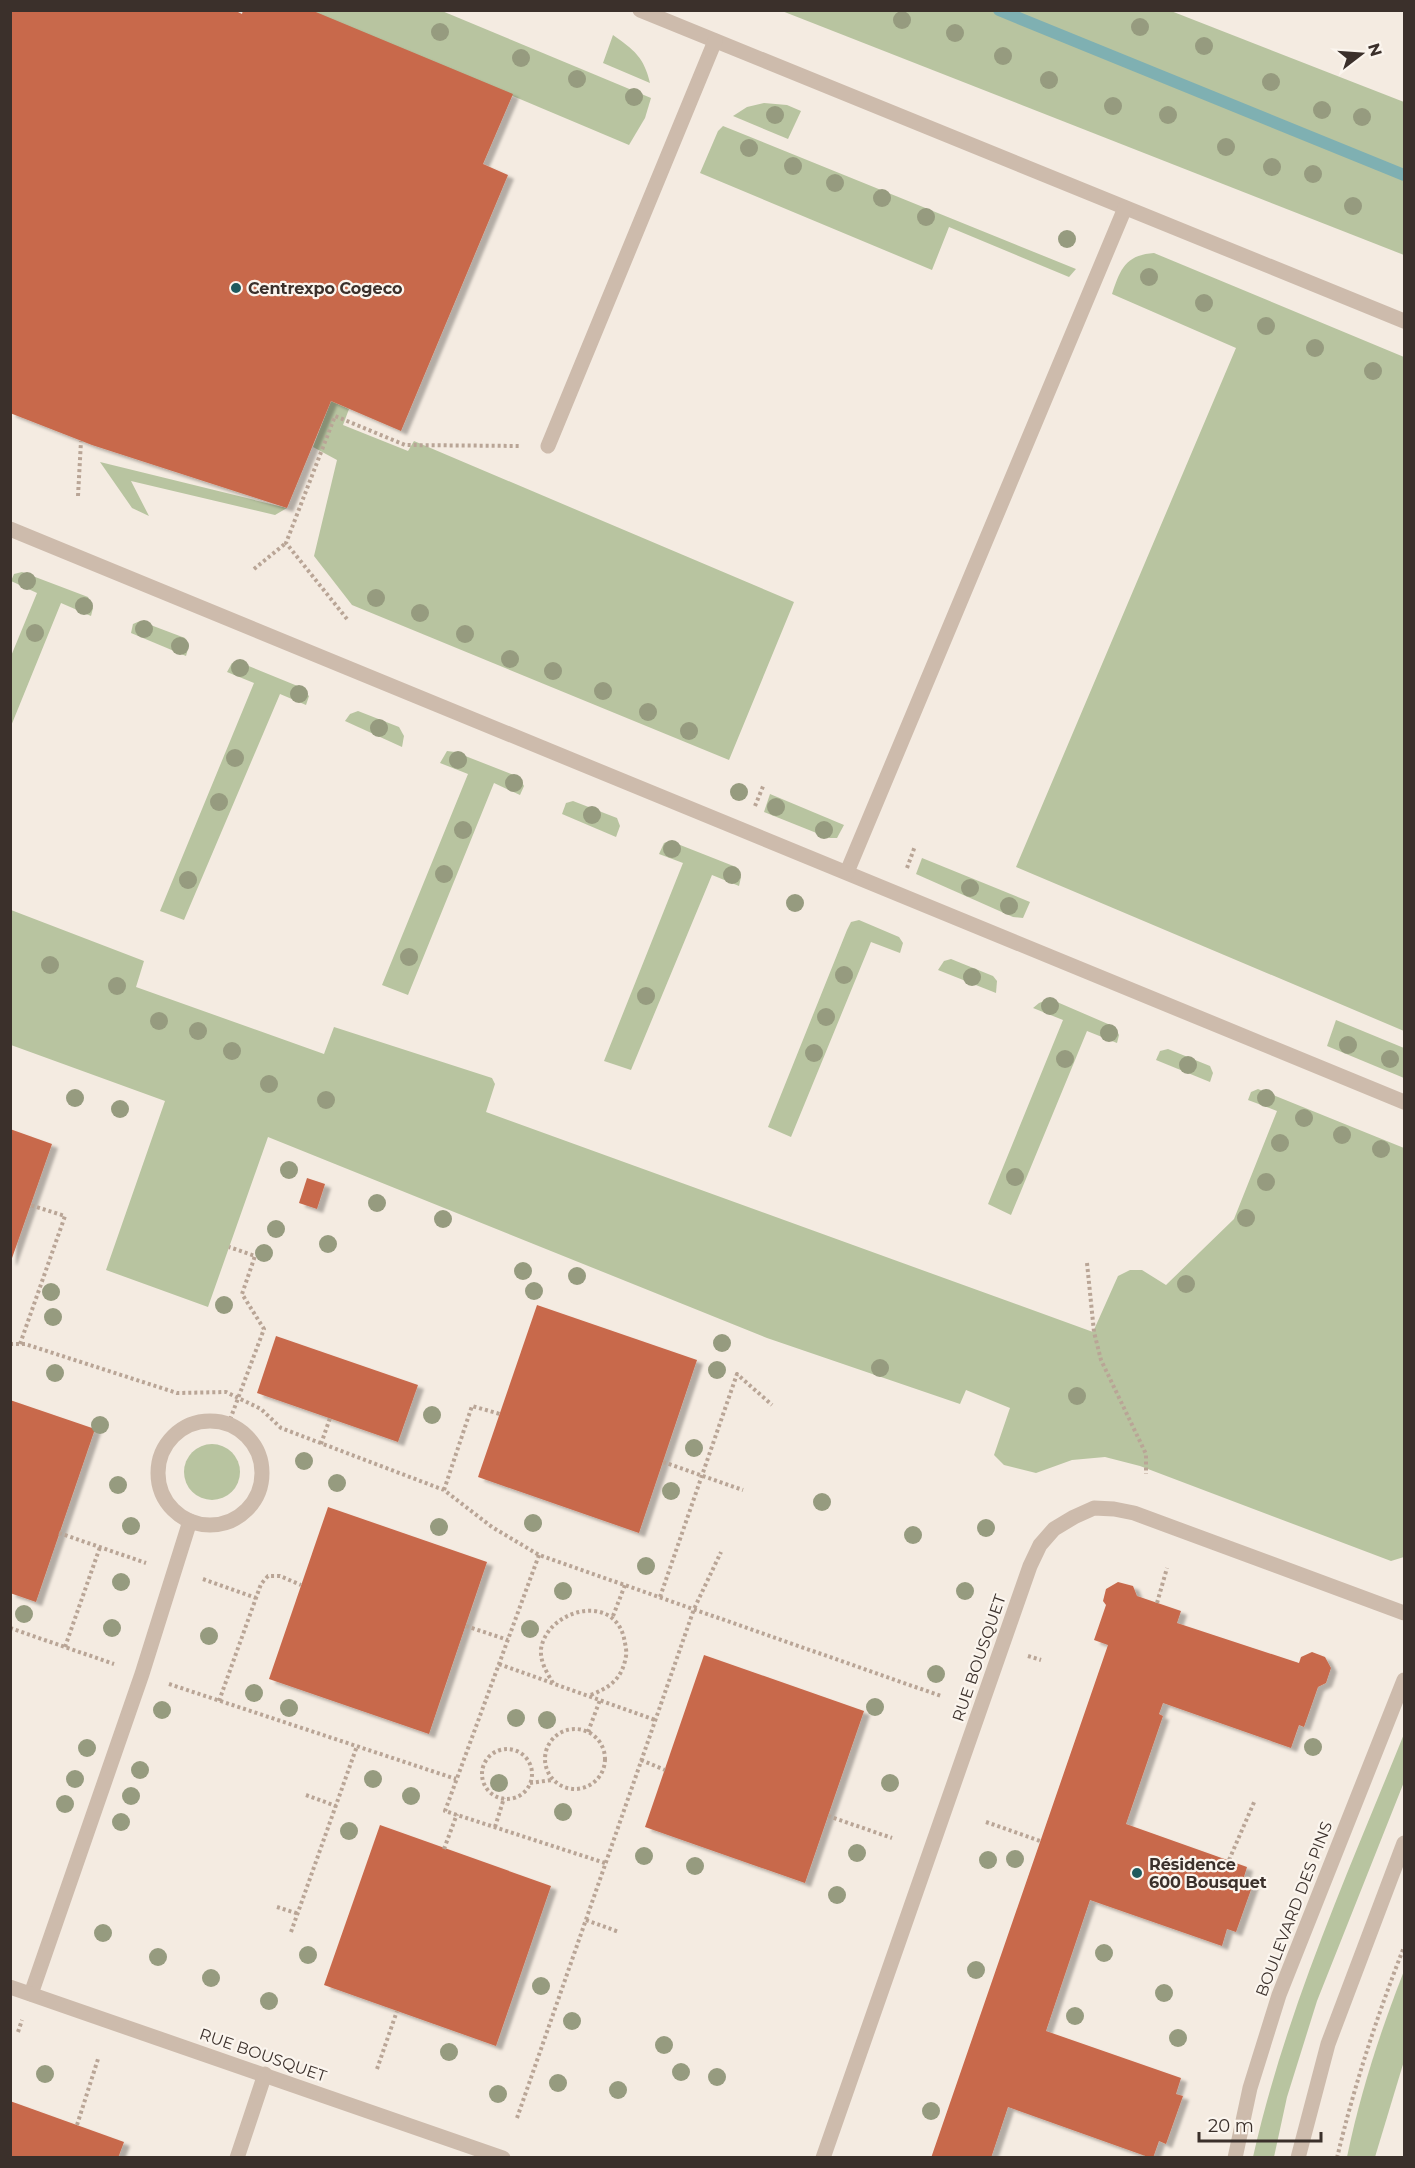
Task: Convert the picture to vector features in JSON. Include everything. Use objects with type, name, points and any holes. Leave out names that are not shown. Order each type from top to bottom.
[{"type":"street","points":[[640,10],[1404,321]]},
{"type":"street","points":[[548,446],[715,41]]},
{"type":"street","points":[[847,872],[1125,208]]},
{"type":"street","points":[[10,529],[1404,1102]]},
{"type":"street","points":[[217,1421],[228,1425],[248,1436],[258,1451],[262,1468],[261,1486],[253,1503],[241,1516],[225,1524],[207,1526],[190,1521],[176,1512],[162,1492],[159,1484],[159,1467],[163,1451],[172,1438],[185,1427],[200,1422],[217,1421]]},
{"type":"street","name":"RUE BOUSQUET","points":[[823,2157],[1030,1566],[1040,1545],[1054,1529],[1094,1508],[1134,1513],[1404,1613]]},
{"type":"street","points":[[31,1994],[142,1674],[190,1521]]},
{"type":"street","name":"BOULEVARD DES PINS","points":[[1235,2157],[1250,2088],[1276,2006],[1404,1680]]},
{"type":"street","points":[[1298,2157],[1328,2044],[1404,1843]]},
{"type":"street","name":"RUE BOUSQUET","points":[[10,1987],[503,2157]]},
{"type":"street","points":[[237,2157],[265,2074]]},
{"type":"path","points":[[254,570],[286,543],[335,416],[405,445],[548,446]]},
{"type":"path","points":[[78,496],[81,441]]},
{"type":"path","points":[[286,543],[347,619]]},
{"type":"path","points":[[753,809],[764,784]]},
{"type":"path","points":[[905,873],[915,846]]},
{"type":"path","points":[[20,1344],[65,1216],[30,1205]]},
{"type":"path","points":[[228,1425],[264,1329],[242,1294],[255,1256],[229,1247]]},
{"type":"path","points":[[1086,1263],[1094,1332],[1101,1360],[1146,1454],[1146,1473]]},
{"type":"path","points":[[10,1344],[20,1344],[177,1394],[226,1392],[261,1409],[281,1428],[444,1490],[492,1527],[539,1555],[941,1696]]},
{"type":"path","points":[[660,1597],[737,1374],[772,1405]]},
{"type":"path","points":[[444,1490],[472,1406],[500,1414]]},
{"type":"path","points":[[321,1444],[330,1418]]},
{"type":"path","points":[[663,1462],[743,1490]]},
{"type":"path","points":[[59,1533],[156,1566]]},
{"type":"path","points":[[65,1647],[100,1547]]},
{"type":"path","points":[[517,2118],[694,1609],[721,1552]]},
{"type":"path","points":[[539,1555],[445,1810],[605,1863]]},
{"type":"path","points":[[1157,1603],[1167,1568]]},
{"type":"path","points":[[219,1701],[261,1584],[268,1575],[280,1576],[301,1585]]},
{"type":"path","points":[[198,1578],[256,1598]]},
{"type":"path","points":[[613,1616],[625,1585]]},
{"type":"path","points":[[553,1683],[544,1669],[541,1650],[547,1633],[564,1618],[577,1612],[598,1611],[613,1616],[623,1634],[627,1652],[624,1671],[608,1688],[588,1696]]},
{"type":"path","points":[[466,1626],[508,1640]]},
{"type":"path","points":[[10,1628],[121,1666]]},
{"type":"path","points":[[499,1664],[655,1720]]},
{"type":"path","points":[[164,1682],[456,1779]]},
{"type":"path","points":[[588,1732],[600,1700]]},
{"type":"path","points":[[578,1729],[596,1737],[605,1754],[602,1773],[596,1782],[579,1790],[560,1786],[552,1780],[544,1760],[546,1750],[558,1734],[578,1729]]},
{"type":"path","points":[[291,1932],[357,1746]]},
{"type":"path","points":[[498,1750],[514,1750],[528,1760],[532,1775],[530,1783],[520,1796],[504,1798],[489,1792],[482,1776],[485,1761],[498,1750]]},
{"type":"path","points":[[641,1760],[665,1770]]},
{"type":"path","points":[[530,1783],[552,1780]]},
{"type":"path","points":[[306,1795],[336,1806]]},
{"type":"path","points":[[495,1827],[504,1798]]},
{"type":"path","points":[[1229,1860],[1255,1800]]},
{"type":"path","points":[[444,1849],[457,1814]]},
{"type":"path","points":[[828,1816],[892,1838]]},
{"type":"path","points":[[986,1822],[1040,1841]]},
{"type":"path","points":[[277,1907],[299,1914]]},
{"type":"path","points":[[585,1920],[619,1932]]},
{"type":"path","points":[[1337,2157],[1355,2087],[1404,1947]]},
{"type":"path","points":[[377,2069],[397,2011]]},
{"type":"path","points":[[77,2125],[98,2059]]},
{"type":"green space","points":[[311,11],[442,11],[651,98],[645,118],[629,145]]},
{"type":"green space","points":[[782,11],[1171,11],[1404,102],[1404,255]]},
{"type":"green space","points":[[613,35],[627,45],[641,60],[650,83],[603,63]]},
{"type":"green space","points":[[764,103],[787,105],[801,111],[788,139],[733,116],[747,107]]},
{"type":"green space","points":[[723,126],[1076,269],[1069,277],[949,227],[932,270],[700,173],[718,131]]},
{"type":"green space","points":[[1154,253],[1404,357],[1404,1031],[1016,867],[1236,348],[1112,294],[1125,265],[1136,257]]},
{"type":"green space","points":[[331,401],[349,409],[343,425],[408,451],[414,441],[794,602],[729,760],[352,605],[314,556],[337,460],[313,447]]},
{"type":"green space","points":[[100,462],[287,508],[275,515],[131,481],[149,516],[132,508]]},
{"type":"green space","points":[[22,572],[88,597],[93,608],[91,616],[61,603],[11,726],[11,656],[37,593],[11,581],[14,574]]},
{"type":"green space","points":[[140,621],[185,638],[189,645],[186,656],[131,633],[133,624]]},
{"type":"green space","points":[[239,662],[300,687],[309,696],[306,705],[280,694],[184,920],[160,911],[254,683],[227,672],[232,663]]},
{"type":"green space","points":[[358,711],[399,727],[404,736],[402,747],[345,721],[350,714]]},
{"type":"green space","points":[[447,751],[519,777],[524,786],[520,795],[494,783],[408,995],[382,985],[468,774],[440,763]]},
{"type":"green space","points":[[770,794],[844,825],[837,838],[829,838],[764,812]]},
{"type":"green space","points":[[573,801],[617,818],[620,826],[616,837],[562,814],[566,803]]},
{"type":"green space","points":[[670,841],[736,867],[741,877],[739,886],[712,875],[631,1070],[604,1061],[683,863],[659,854],[664,843]]},
{"type":"green space","points":[[922,858],[1030,902],[1023,918],[1013,917],[916,874]]},
{"type":"green space","points":[[11,910],[144,961],[136,987],[324,1054],[334,1027],[492,1078],[495,1084],[486,1112],[1093,1332],[1118,1276],[1130,1270],[1142,1270],[1166,1285],[1234,1219],[1277,1111],[1248,1100],[1251,1092],[1258,1089],[1404,1148],[1404,1557],[1391,1561],[1140,1466],[1105,1457],[1072,1460],[1036,1473],[1004,1465],[994,1455],[1010,1408],[966,1390],[960,1404],[767,1338],[268,1137],[208,1307],[106,1270],[165,1101],[11,1045]]},
{"type":"green space","points":[[859,920],[899,937],[903,943],[900,953],[871,942],[791,1137],[768,1127],[847,930],[851,922]]},
{"type":"green space","points":[[951,959],[993,976],[997,981],[996,993],[938,970],[944,961]]},
{"type":"green space","points":[[1050,999],[1115,1027],[1119,1035],[1117,1043],[1087,1031],[1011,1215],[988,1204],[1063,1020],[1033,1008]]},
{"type":"green space","points":[[1336,1020],[1404,1048],[1404,1078],[1327,1046]]},
{"type":"green space","points":[[1168,1049],[1210,1066],[1213,1073],[1210,1082],[1156,1060],[1160,1051]]},
{"type":"green space","points":[[212,1444],[227,1449],[235,1457],[240,1472],[235,1487],[227,1495],[212,1500],[197,1495],[189,1487],[184,1472],[189,1457],[197,1449]]},
{"type":"green space","points":[[1404,1734],[1404,1782],[1317,2001],[1287,2097],[1274,2157],[1253,2157],[1283,2048],[1301,1995],[1340,1890]]},
{"type":"green space","points":[[1404,1971],[1404,2061],[1375,2157],[1347,2157],[1371,2063]]},
{"type":"building","name":"Centrexpo Cogeco","points":[[10,10],[234,10],[242,14],[243,10],[311,10],[513,94],[483,164],[508,175],[401,431],[331,401],[287,508],[92,445],[10,413]]},
{"type":"building","points":[[10,1129],[52,1144],[11,1261],[10,1261]]},
{"type":"building","points":[[307,1178],[325,1184],[317,1209],[299,1203]]},
{"type":"building","points":[[537,1305],[697,1360],[639,1533],[478,1477]]},
{"type":"building","points":[[276,1336],[418,1385],[398,1442],[257,1393]]},
{"type":"building","points":[[10,1400],[95,1429],[36,1602],[10,1593]]},
{"type":"building","points":[[328,1507],[487,1562],[429,1734],[269,1679]]},
{"type":"building","name":"Résidence 600 Bousquet","points":[[1118,1582],[1133,1586],[1137,1596],[1181,1611],[1177,1623],[1299,1663],[1301,1657],[1312,1652],[1325,1657],[1331,1668],[1326,1683],[1318,1687],[1304,1727],[1299,1725],[1291,1748],[1163,1703],[1159,1714],[1163,1716],[1126,1824],[1247,1867],[1243,1880],[1253,1884],[1236,1932],[1227,1929],[1222,1946],[1090,1900],[1046,2031],[1181,2078],[1176,2094],[1183,2096],[1166,2144],[1159,2141],[1153,2158],[1151,2158],[1008,2107],[991,2158],[931,2158],[1108,1645],[1094,1640],[1106,1605],[1103,1601],[1106,1589]]},
{"type":"building","points":[[704,1655],[864,1711],[805,1883],[645,1827]]},
{"type":"building","points":[[380,1825],[551,1886],[496,2046],[324,1985]]},
{"type":"building","points":[[10,2101],[124,2142],[118,2158],[10,2158]]},
{"type":"waterway","points":[[999,10],[1404,175]]},
{"type":"place","name":"Centrexpo Cogeco","points":[[236,288]]},
{"type":"place","name":"Résidence 600 Bousquet","points":[[1137,1873]]}]
